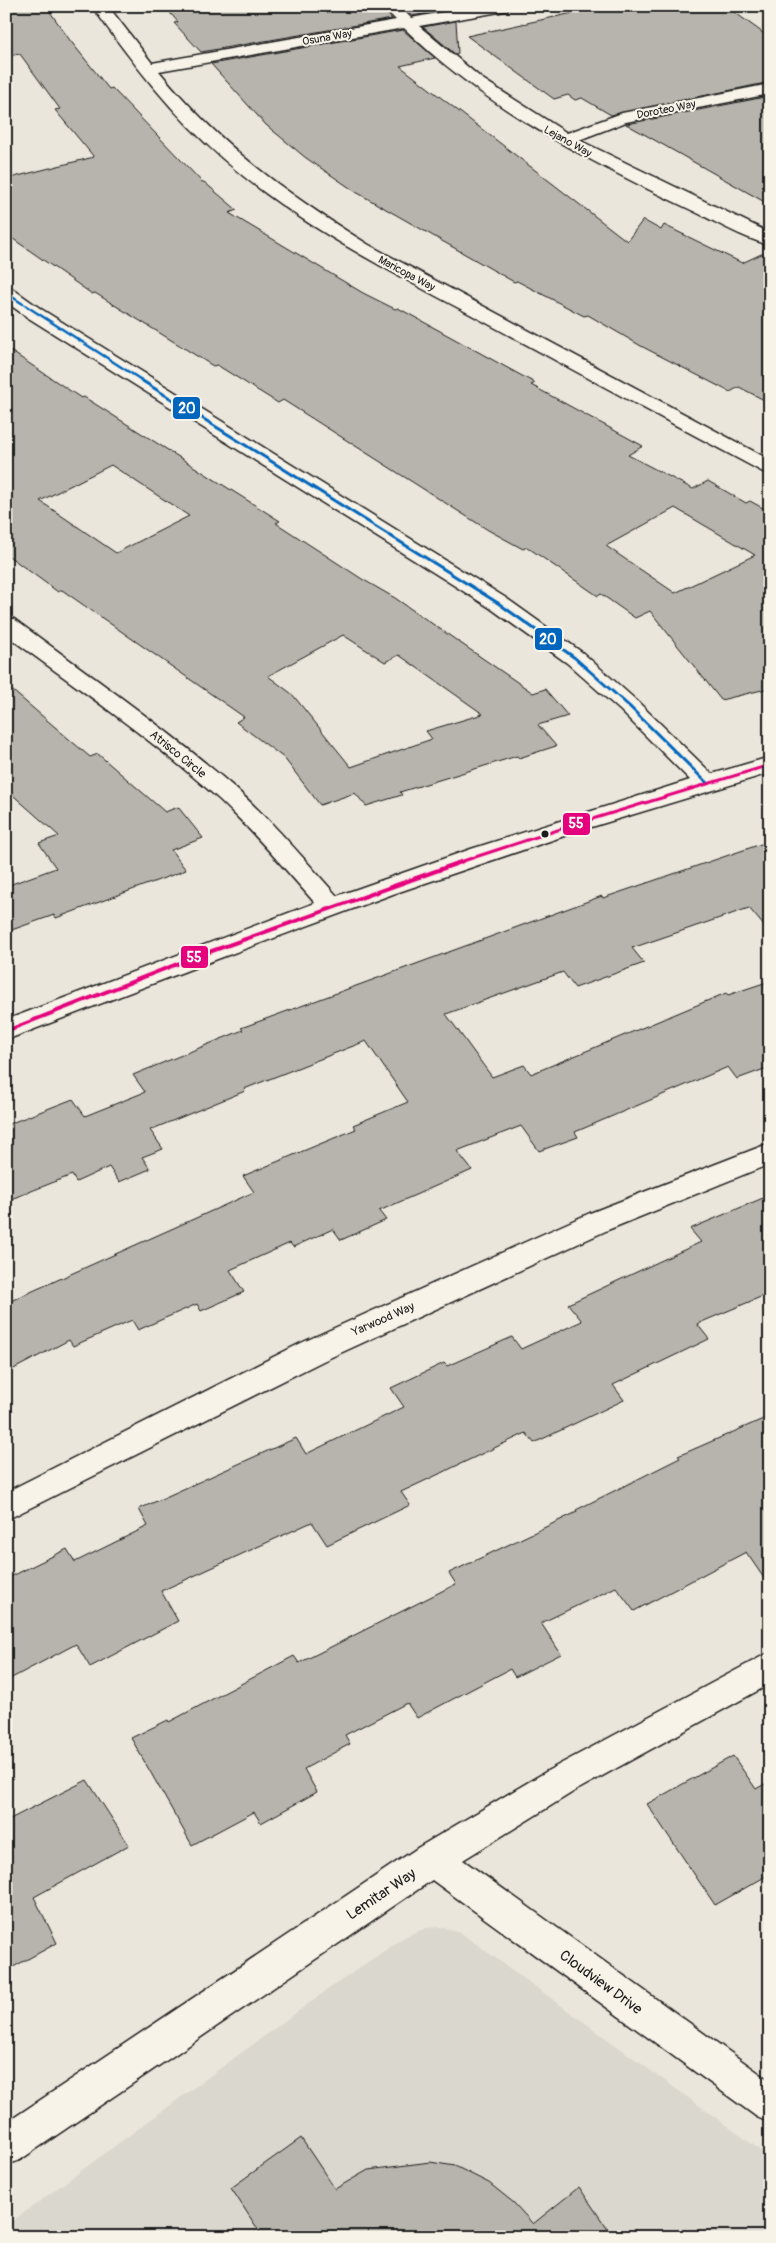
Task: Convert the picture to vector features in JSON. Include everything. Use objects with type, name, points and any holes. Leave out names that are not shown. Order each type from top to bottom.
[{"type":"street","name":"Maricopa Way","points":[[100,6],[170,95],[212,140],[255,176],[305,213],[372,254],[770,468]]},
{"type":"street","name":"Lejano Way","points":[[390,6],[406,24],[468,78],[512,108],[564,140],[770,240]]},
{"type":"street","name":"Osuna Way","points":[[148,68],[505,6]]},
{"type":"street","name":"Doroteo Way","points":[[564,140],[622,118],[770,89]]},
{"type":"street","points":[[6,293],[498,603],[575,658],[629,706],[707,783]]},
{"type":"street","name":"Atrisco Circle","points":[[6,624],[171,747],[228,795],[276,842],[331,905]]},
{"type":"street","points":[[6,1031],[157,970],[331,905],[514,843],[770,765]]},
{"type":"street","name":"Yarwood Way","points":[[6,1507],[312,1352],[600,1222],[770,1153]]},
{"type":"street","name":"Lemitar Way","points":[[6,2146],[432,1859],[561,1781],[770,1667]]},
{"type":"street","name":"Cloudview Drive","points":[[432,1859],[770,2104]]},
{"type":"shaded area","points":[[440,1927],[461,1933],[770,2157],[770,2237],[6,2237],[6,2226],[327,1990],[406,1936],[426,1928]]},
{"type":"building","points":[[6,6],[46,6],[69,39],[109,89],[112,88],[202,182],[237,210],[229,213],[363,293],[395,309],[398,308],[535,383],[531,385],[643,446],[628,455],[693,489],[708,481],[746,503],[750,501],[770,512],[770,688],[721,700],[650,611],[635,618],[601,594],[598,596],[527,547],[523,549],[488,530],[283,400],[278,403],[217,365],[213,366],[95,293],[92,294],[6,234],[6,179],[94,157],[55,110],[60,109],[20,54],[6,56]],"holes":[[[675,508],[755,555],[675,593],[606,546]]]},
{"type":"building","points":[[164,6],[380,6],[392,19],[201,52],[174,23],[178,22]]},
{"type":"building","points":[[402,6],[455,6],[455,8],[412,16]]},
{"type":"building","points":[[605,6],[726,6],[770,38],[770,82],[611,115],[582,98],[575,100],[568,95],[554,99],[467,36]]},
{"type":"building","points":[[456,21],[458,53],[455,54],[423,27]]},
{"type":"building","points":[[403,30],[435,58],[400,66],[627,241],[643,220],[661,230],[664,225],[742,263],[770,250],[770,403],[739,387],[730,392],[641,346],[588,315],[584,316],[517,281],[514,282],[356,192],[306,158],[266,125],[211,64]]},
{"type":"building","points":[[770,96],[770,205],[626,124],[627,124]]},
{"type":"building","points":[[6,348],[81,398],[84,397],[280,521],[276,523],[362,579],[395,598],[533,693],[545,689],[568,716],[538,725],[556,746],[400,792],[402,795],[366,806],[355,793],[320,805],[284,758],[236,722],[244,717],[62,590],[58,592],[6,554]],"holes":[[[111,465],[189,516],[116,553],[40,501]],[[343,635],[385,662],[399,655],[483,714],[426,731],[432,739],[351,767],[292,694],[268,676]]]},
{"type":"building","points":[[6,685],[90,757],[98,754],[165,812],[178,807],[203,838],[171,850],[186,870],[56,918],[54,915],[6,932],[6,886],[56,868],[39,843],[59,836],[6,789]]},
{"type":"building","points":[[770,841],[770,933],[749,908],[632,948],[644,963],[575,988],[563,972],[446,1014],[492,1077],[524,1065],[531,1074],[726,993],[728,995],[770,981],[770,1067],[737,1079],[728,1067],[575,1132],[578,1137],[539,1151],[521,1126],[457,1151],[472,1170],[379,1211],[386,1220],[341,1240],[333,1229],[293,1247],[290,1243],[230,1270],[244,1292],[201,1311],[197,1304],[138,1330],[132,1320],[73,1346],[69,1340],[6,1373],[6,1303],[254,1192],[243,1176],[356,1129],[353,1125],[408,1102],[366,1041],[244,1089],[245,1091],[150,1130],[163,1149],[142,1157],[150,1169],[119,1182],[109,1167],[76,1182],[72,1175],[6,1201],[6,1125],[73,1099],[85,1116],[145,1092],[133,1075],[243,1030],[241,1028],[602,896],[603,898]]},
{"type":"building","points":[[770,1195],[770,1293],[697,1324],[709,1339],[613,1385],[624,1400],[534,1443],[526,1433],[401,1492],[410,1505],[327,1545],[312,1522],[161,1591],[178,1621],[90,1667],[76,1644],[6,1681],[6,1579],[67,1549],[75,1562],[148,1526],[139,1509],[296,1438],[306,1454],[404,1407],[391,1388],[444,1363],[447,1366],[512,1337],[521,1349],[582,1321],[568,1304],[701,1242],[690,1229]]},
{"type":"building","points":[[770,1416],[770,1587],[746,1552],[634,1611],[616,1587],[541,1623],[561,1654],[515,1677],[510,1669],[417,1718],[407,1703],[345,1735],[350,1744],[304,1769],[317,1792],[261,1823],[254,1812],[192,1845],[131,1738],[168,1720],[169,1722],[294,1656],[299,1663],[456,1584],[449,1573],[577,1512],[576,1510],[680,1458],[678,1456]]},
{"type":"building","points":[[733,1756],[756,1789],[770,1781],[770,1874],[715,1905],[647,1804]]},
{"type":"building","points":[[87,1780],[129,1845],[34,1897],[57,1943],[6,1971],[6,1821]]},
{"type":"building","points":[[301,2138],[335,2189],[368,2170],[430,2162],[455,2166],[489,2183],[514,2203],[533,2224],[579,2187],[613,2237],[263,2237],[231,2188]]},
{"type":"transit line","name":"20","points":[[6,293],[34,313],[498,603],[575,658],[629,706],[707,783]]},
{"type":"transit line","name":"55","points":[[6,1031],[195,957],[385,888],[576,824],[770,765]]}]
